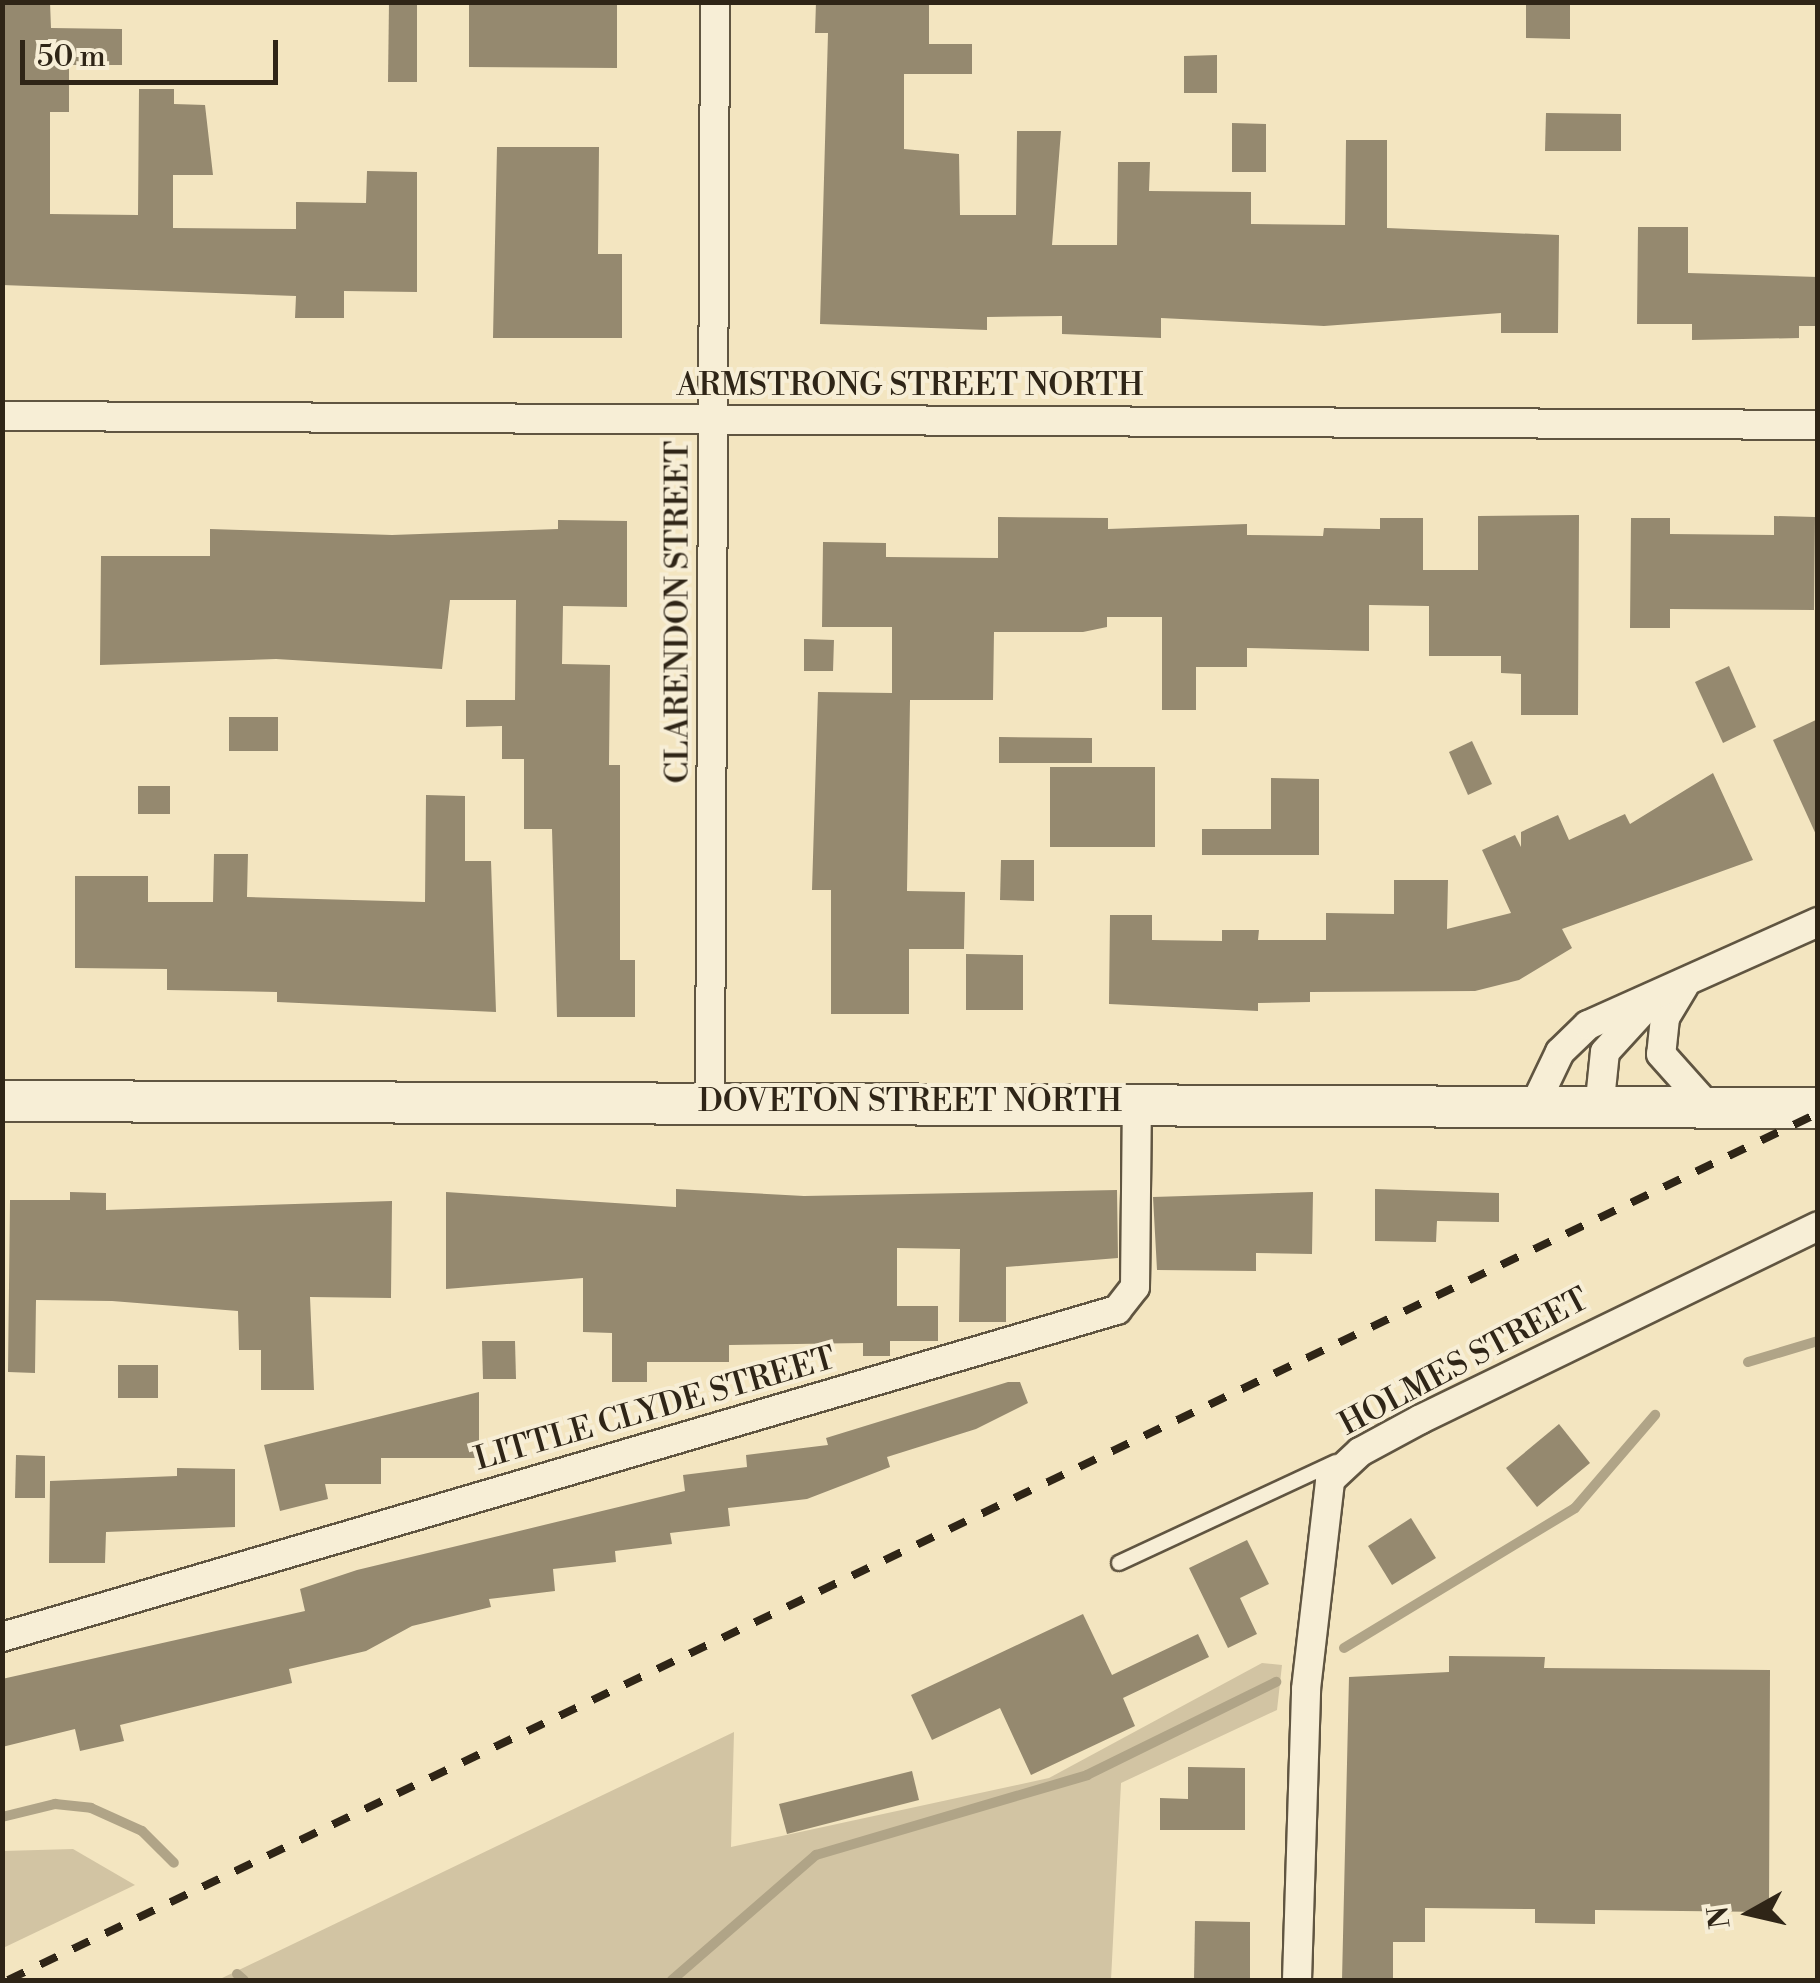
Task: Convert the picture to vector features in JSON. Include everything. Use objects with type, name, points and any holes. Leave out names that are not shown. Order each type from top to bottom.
[{"type":"main road","name":"DOVETON STREET NORTH","points":[[2,1101],[1703,1100],[1818,1108]]},
{"type":"street","name":"CLARENDON STREET","points":[[710,1102],[715,2]]},
{"type":"street","name":"ARMSTRONG STREET NORTH","points":[[2,416],[1818,425]]},
{"type":"street","points":[[1538,1100],[1579,1031],[1818,922]]},
{"type":"street","points":[[1600,1100],[1604,1052],[1672,991]]},
{"type":"street","points":[[1672,991],[1662,1054],[1703,1100]]},
{"type":"street","name":"LITTLE CLYDE STREET","points":[[2,1637],[1117,1310],[1135,1287],[1137,1099]]},
{"type":"street","name":"HOLMES STREET","points":[[1297,1980],[1319,1517],[1327,1486],[1360,1452],[1818,1226]]},
{"type":"lane","points":[[1119,1563],[1360,1452]]},
{"type":"shaded area","points":[[1262,1663],[1282,1665],[1277,1710],[1121,1783],[1111,1980],[218,1980],[734,1732],[731,1847],[1049,1778]]},
{"type":"shaded area","points":[[73,1849],[135,1885],[3,1948],[3,1851]]},
{"type":"building","points":[[2,2],[50,2],[51,28],[122,29],[122,65],[69,65],[69,112],[50,112],[50,214],[138,215],[139,89],[174,89],[174,104],[205,105],[213,175],[173,175],[173,228],[296,229],[296,202],[366,203],[367,171],[417,172],[417,292],[344,291],[344,318],[295,318],[296,296],[2,285]]},
{"type":"building","points":[[389,2],[417,2],[417,82],[388,82]]},
{"type":"building","points":[[469,2],[617,2],[617,68],[469,67]]},
{"type":"building","points":[[816,2],[929,2],[929,44],[972,44],[972,74],[904,74],[904,149],[959,154],[960,215],[1016,215],[1017,131],[1061,131],[1052,245],[1117,245],[1118,162],[1150,162],[1149,191],[1251,192],[1251,224],[1345,225],[1346,140],[1387,140],[1387,228],[1559,235],[1558,333],[1501,333],[1501,313],[1324,326],[1161,318],[1161,338],[1062,334],[1062,316],[987,317],[987,330],[820,324],[828,33],[815,33]]},
{"type":"building","points":[[1526,2],[1570,2],[1570,39],[1526,38]]},
{"type":"building","points":[[1217,55],[1217,93],[1184,93],[1184,56]]},
{"type":"building","points":[[1546,113],[1621,114],[1621,151],[1545,151]]},
{"type":"building","points":[[1232,123],[1266,124],[1266,172],[1232,172]]},
{"type":"building","points":[[497,147],[599,147],[598,254],[622,254],[622,338],[493,338]]},
{"type":"building","points":[[1638,227],[1688,227],[1688,273],[1818,277],[1818,326],[1799,326],[1799,338],[1692,340],[1692,324],[1637,324]]},
{"type":"building","points":[[1579,515],[1578,715],[1521,715],[1521,674],[1501,673],[1501,656],[1429,656],[1429,606],[1369,605],[1369,651],[1247,648],[1247,667],[1196,667],[1196,710],[1162,710],[1162,617],[1107,617],[1107,627],[1083,632],[994,632],[993,700],[910,700],[907,891],[965,892],[964,949],[909,949],[909,1014],[831,1014],[831,890],[812,890],[818,692],[892,693],[892,627],[822,627],[823,542],[886,543],[886,557],[998,558],[998,517],[1108,518],[1108,529],[1247,524],[1247,535],[1323,536],[1324,528],[1380,529],[1380,518],[1423,518],[1423,570],[1478,570],[1478,516]]},
{"type":"building","points":[[1774,516],[1815,517],[1814,610],[1670,609],[1670,628],[1630,628],[1631,518],[1670,518],[1670,534],[1774,535]]},
{"type":"building","points":[[558,520],[627,521],[627,607],[563,606],[562,664],[610,665],[609,765],[620,765],[620,960],[635,960],[635,1017],[557,1017],[552,829],[524,829],[524,759],[502,759],[502,726],[466,727],[466,700],[515,700],[516,600],[450,600],[442,669],[276,659],[100,665],[101,556],[210,556],[210,529],[392,535],[558,529]]},
{"type":"building","points":[[804,639],[834,640],[833,671],[804,671]]},
{"type":"building","points":[[1729,666],[1756,727],[1723,743],[1695,682]]},
{"type":"building","points":[[229,717],[278,717],[278,751],[229,751]]},
{"type":"building","points":[[1818,719],[1818,839],[1773,740]]},
{"type":"building","points":[[999,737],[1092,738],[1092,763],[999,763]]},
{"type":"building","points":[[1472,741],[1492,784],[1468,795],[1449,752]]},
{"type":"building","points":[[1050,767],[1155,767],[1155,847],[1050,847]]},
{"type":"building","points":[[1713,773],[1753,860],[1562,929],[1572,948],[1519,980],[1475,991],[1310,992],[1310,1002],[1258,1003],[1258,1011],[1109,1004],[1110,915],[1152,915],[1152,940],[1222,941],[1222,930],[1259,930],[1258,940],[1326,940],[1326,913],[1394,914],[1394,880],[1448,880],[1447,929],[1511,913],[1482,850],[1515,835],[1521,847],[1521,832],[1558,815],[1569,840],[1625,814],[1630,824]]},
{"type":"building","points":[[1271,778],[1319,779],[1319,855],[1202,855],[1202,829],[1271,829]]},
{"type":"building","points":[[138,786],[170,786],[170,814],[138,814]]},
{"type":"building","points":[[426,795],[465,796],[465,861],[491,861],[496,1012],[277,1002],[277,992],[167,990],[167,969],[75,968],[75,876],[148,876],[148,902],[213,902],[214,854],[248,854],[247,897],[425,902]]},
{"type":"building","points":[[1001,860],[1034,860],[1034,901],[1000,900]]},
{"type":"building","points":[[966,954],[1023,955],[1023,1010],[966,1010]]},
{"type":"building","points":[[676,1189],[804,1196],[1117,1190],[1118,1258],[1006,1267],[1006,1322],[959,1322],[960,1249],[897,1248],[897,1306],[938,1306],[938,1341],[890,1341],[890,1356],[863,1356],[863,1343],[729,1345],[729,1362],[647,1362],[647,1382],[612,1382],[612,1333],[583,1332],[583,1278],[446,1289],[446,1192],[676,1207]]},
{"type":"building","points":[[1375,1189],[1499,1193],[1499,1222],[1437,1221],[1436,1242],[1375,1241]]},
{"type":"building","points":[[70,1192],[106,1193],[106,1210],[392,1201],[391,1298],[310,1297],[314,1390],[261,1390],[261,1350],[239,1350],[238,1311],[112,1301],[36,1300],[35,1373],[8,1372],[10,1200],[70,1200]]},
{"type":"building","points":[[1313,1192],[1312,1254],[1256,1253],[1256,1271],[1157,1270],[1153,1197]]},
{"type":"building","points":[[482,1341],[515,1341],[516,1379],[483,1379]]},
{"type":"building","points":[[118,1365],[158,1365],[158,1398],[118,1398]]},
{"type":"building","points":[[1008,1382],[1020,1382],[1028,1403],[976,1429],[887,1457],[890,1467],[807,1499],[728,1508],[730,1526],[670,1533],[672,1544],[615,1551],[616,1562],[553,1569],[555,1591],[489,1599],[491,1607],[412,1626],[366,1651],[289,1669],[292,1683],[120,1725],[124,1741],[80,1751],[75,1729],[2,1747],[2,1679],[305,1611],[300,1589],[357,1570],[685,1491],[683,1475],[747,1467],[746,1455],[828,1445],[826,1438]]},
{"type":"building","points":[[479,1392],[479,1458],[381,1458],[381,1484],[325,1484],[328,1499],[280,1511],[264,1445]]},
{"type":"building","points":[[1559,1424],[1590,1463],[1537,1507],[1506,1468]]},
{"type":"building","points":[[16,1455],[45,1456],[45,1498],[15,1498]]},
{"type":"building","points":[[177,1468],[235,1469],[235,1527],[106,1532],[105,1563],[49,1563],[50,1481],[177,1476]]},
{"type":"building","points":[[1411,1518],[1436,1558],[1392,1585],[1368,1546]]},
{"type":"building","points":[[1247,1540],[1269,1584],[1240,1598],[1257,1634],[1228,1648],[1189,1568]]},
{"type":"building","points":[[1083,1614],[1112,1675],[1198,1634],[1209,1657],[1123,1698],[1135,1726],[1031,1775],[1000,1708],[932,1740],[911,1695]]},
{"type":"building","points":[[1449,1656],[1545,1657],[1544,1668],[1770,1670],[1769,1912],[1595,1910],[1595,1924],[1535,1923],[1535,1909],[1425,1908],[1425,1942],[1393,1942],[1393,1980],[1342,1980],[1349,1677],[1449,1672]]},
{"type":"building","points":[[1188,1767],[1245,1768],[1245,1830],[1160,1830],[1160,1798],[1188,1799]]},
{"type":"building","points":[[912,1771],[919,1800],[787,1834],[779,1804]]},
{"type":"building","points":[[1195,1921],[1250,1922],[1250,1980],[1194,1980]]},
{"type":"waterway","points":[[1748,1362],[1818,1341]]},
{"type":"waterway","points":[[1344,1648],[1575,1508],[1655,1415]]},
{"type":"waterway","points":[[672,1980],[816,1855],[1087,1775],[1276,1682]]},
{"type":"waterway","points":[[2,1817],[55,1804],[91,1808],[142,1831],[174,1863]]},
{"type":"waterway","points":[[237,1974],[244,1980]]},
{"type":"railway","points":[[8,1980],[1818,1113]]}]
